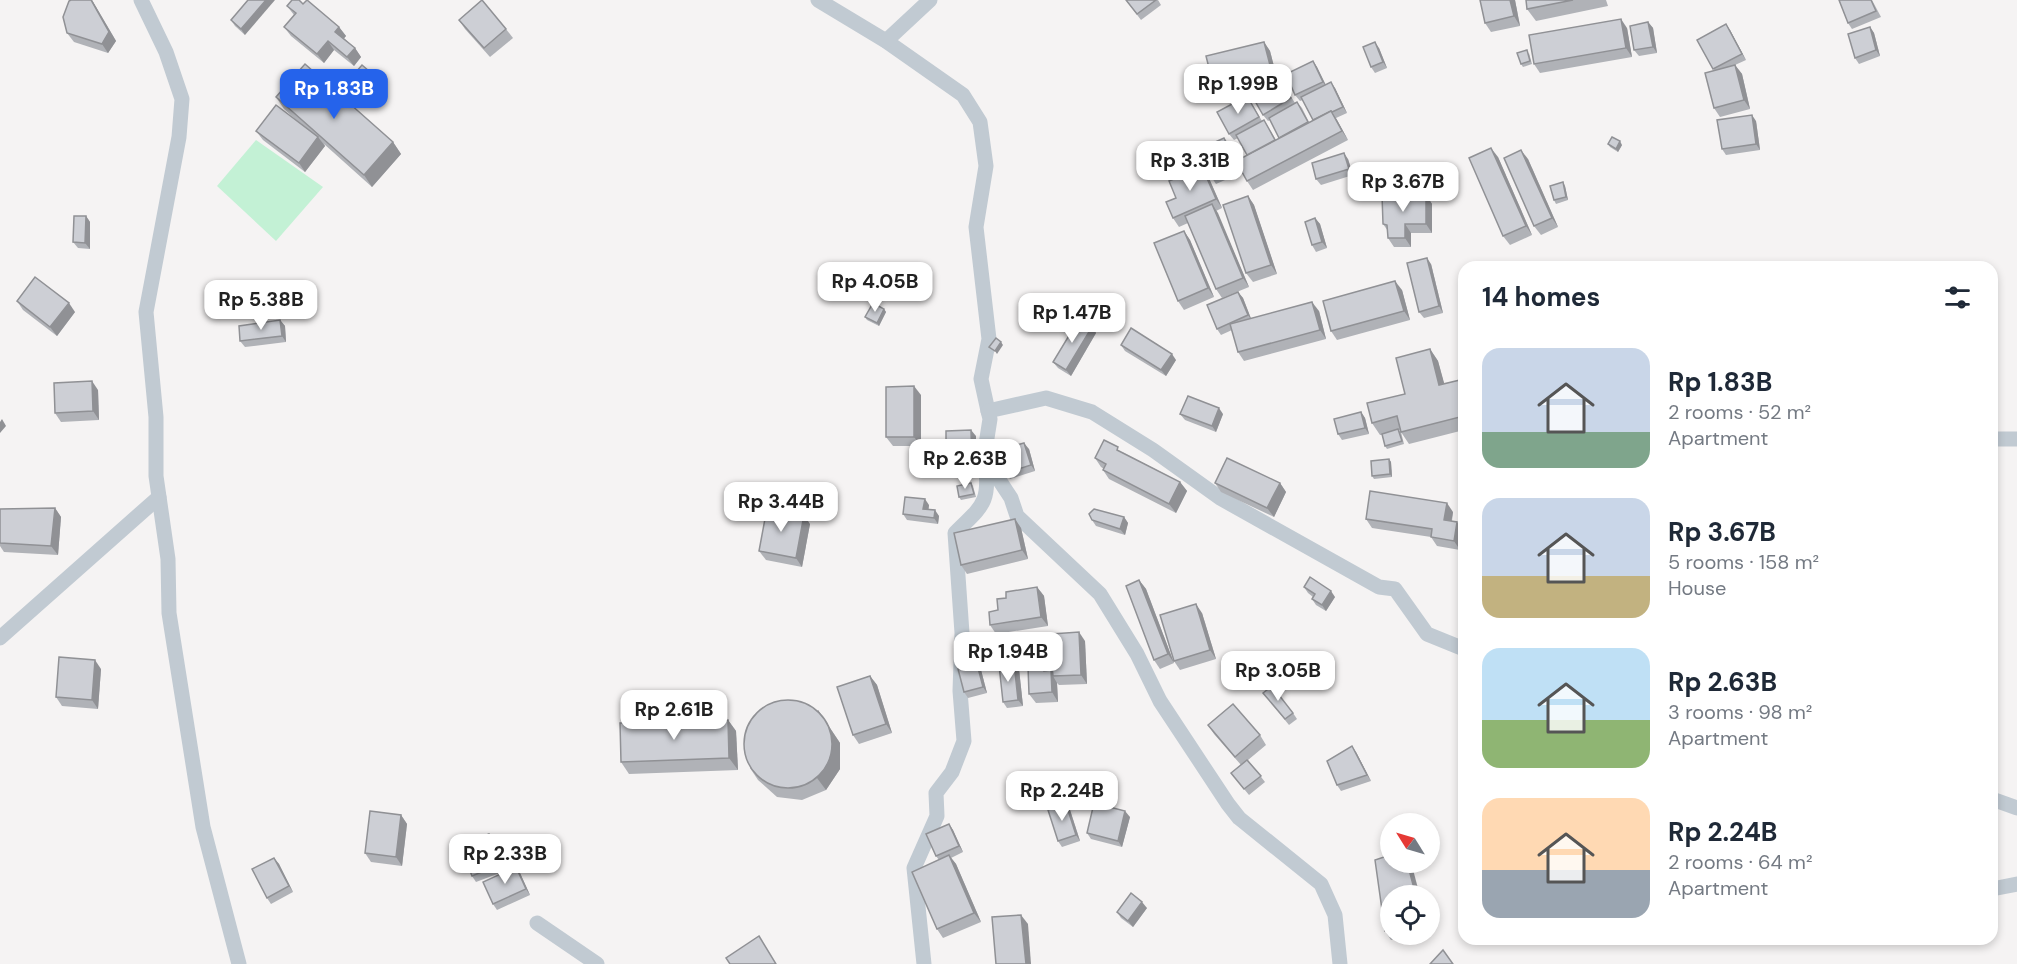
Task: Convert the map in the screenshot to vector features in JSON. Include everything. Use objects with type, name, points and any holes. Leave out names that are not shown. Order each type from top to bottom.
[{"type":"street","points":[[141,0],[166,52],[182,99],[179,137],[146,312],[156,417],[156,477],[168,559],[169,613],[202,827],[239,964]]},
{"type":"street","points":[[818,0],[886,42],[963,95],[980,122],[986,166],[976,227],[989,339],[981,380],[990,419],[984,457],[989,489],[983,504],[955,533],[962,633],[960,691],[964,741],[952,772],[936,794],[937,816],[914,868],[924,964]]},
{"type":"street","points":[[886,42],[930,0]]},
{"type":"street","points":[[988,411],[1047,398],[1092,412],[1153,450],[1220,498],[1379,587],[1395,589],[1427,634],[1458,647]]},
{"type":"street","points":[[1998,439],[2017,439]]},
{"type":"street","points":[[984,457],[1011,498],[1017,516],[1100,594],[1137,654],[1160,701],[1239,818],[1322,884],[1335,915],[1340,964]]},
{"type":"street","points":[[0,639],[159,497]]},
{"type":"street","points":[[1998,801],[2017,808]]},
{"type":"street","points":[[1998,888],[2017,884]]},
{"type":"street","points":[[537,923],[597,964]]},
{"type":"green space","points":[[256,140],[323,187],[276,241],[217,186]]},
{"type":"building","points":[[71,0],[91,0],[109,32],[102,44],[67,33],[63,17]]},
{"type":"building","points":[[248,0],[266,0],[241,29],[231,20]]},
{"type":"building","points":[[292,0],[299,0],[303,4],[307,0],[339,27],[335,32],[355,48],[347,57],[328,41],[317,54],[284,27],[296,13],[287,6]]},
{"type":"building","points":[[482,0],[506,29],[484,48],[459,20]]},
{"type":"building","points":[[1126,0],[1156,0],[1137,14]]},
{"type":"building","points":[[1480,0],[1510,0],[1514,16],[1485,23]]},
{"type":"building","points":[[1526,0],[1573,0],[1527,9]]},
{"type":"building","points":[[1839,0],[1871,0],[1876,11],[1848,23]]},
{"type":"building","points":[[1621,19],[1626,48],[1534,64],[1529,35]]},
{"type":"building","points":[[1648,22],[1653,47],[1634,50],[1630,26]]},
{"type":"building","points":[[1726,24],[1742,54],[1713,69],[1697,40]]},
{"type":"building","points":[[1870,27],[1876,50],[1855,58],[1848,34]]},
{"type":"building","points":[[1264,42],[1271,69],[1213,84],[1206,56]]},
{"type":"building","points":[[1375,42],[1383,62],[1371,67],[1363,47]]},
{"type":"building","points":[[1527,50],[1530,61],[1521,64],[1517,53]]},
{"type":"building","points":[[1313,61],[1323,82],[1295,95],[1286,74]]},
{"type":"building","points":[[305,64],[393,142],[364,175],[276,97]]},
{"type":"building","points":[[362,65],[369,71],[363,79],[356,72]]},
{"type":"building","points":[[1735,65],[1744,100],[1714,108],[1705,73]]},
{"type":"building","points":[[1279,78],[1291,98],[1263,115],[1251,94]]},
{"type":"building","points":[[1331,82],[1343,107],[1313,120],[1301,97]]},
{"type":"building","points":[[1247,96],[1259,117],[1229,134],[1217,112]]},
{"type":"building","points":[[1297,102],[1308,122],[1279,138],[1269,118]]},
{"type":"building","points":[[276,105],[318,137],[299,163],[256,131]]},
{"type":"building","points":[[1331,111],[1342,131],[1247,181],[1236,161]]},
{"type":"building","points":[[1752,115],[1756,144],[1722,149],[1717,120]]},
{"type":"building","points":[[1264,120],[1275,140],[1247,155],[1236,135]]},
{"type":"building","points":[[1612,137],[1620,141],[1616,149],[1608,144]]},
{"type":"building","points":[[1224,138],[1237,167],[1212,178],[1200,149]]},
{"type":"building","points":[[1491,148],[1526,226],[1503,236],[1469,158]]},
{"type":"building","points":[[1521,150],[1552,218],[1534,226],[1504,158]]},
{"type":"building","points":[[1344,153],[1349,169],[1316,179],[1312,163]]},
{"type":"building","points":[[1202,167],[1216,199],[1173,218],[1166,202],[1176,198],[1169,181]]},
{"type":"building","points":[[1563,182],[1566,197],[1554,200],[1550,186]]},
{"type":"building","points":[[1382,195],[1426,195],[1426,224],[1405,224],[1405,238],[1388,238],[1387,225],[1383,224]]},
{"type":"building","points":[[1248,196],[1271,265],[1246,273],[1223,205]]},
{"type":"building","points":[[1212,204],[1243,278],[1216,289],[1185,216]]},
{"type":"building","points":[[74,216],[86,216],[85,243],[73,242]]},
{"type":"building","points":[[1315,218],[1322,242],[1312,245],[1305,222]]},
{"type":"building","points":[[1184,231],[1208,288],[1178,301],[1154,243]]},
{"type":"building","points":[[1427,258],[1439,306],[1419,312],[1407,263]]},
{"type":"building","points":[[35,277],[69,303],[50,327],[17,301]]},
{"type":"building","points":[[1395,281],[1404,311],[1331,331],[1323,301]]},
{"type":"building","points":[[1238,292],[1248,315],[1217,329],[1207,305]]},
{"type":"building","points":[[1312,302],[1320,330],[1238,352],[1230,324]]},
{"type":"building","points":[[873,303],[884,309],[877,323],[865,317]]},
{"type":"building","points":[[1079,319],[1092,327],[1066,370],[1053,362]]},
{"type":"building","points":[[280,320],[282,336],[240,341],[239,326]]},
{"type":"building","points":[[1131,328],[1172,354],[1161,370],[1121,345]]},
{"type":"building","points":[[996,338],[1001,342],[995,351],[989,347]]},
{"type":"building","points":[[1430,349],[1439,385],[1458,380],[1458,418],[1401,432],[1397,416],[1372,423],[1367,403],[1405,394],[1396,358]]},
{"type":"building","points":[[92,381],[93,411],[55,413],[54,383]]},
{"type":"building","points":[[914,386],[914,437],[886,437],[886,387]]},
{"type":"building","points":[[1188,396],[1219,408],[1212,426],[1180,414]]},
{"type":"building","points":[[1361,412],[1365,428],[1338,434],[1334,419]]},
{"type":"building","points":[[1398,429],[1402,441],[1385,446],[1382,434]]},
{"type":"building","points":[[971,430],[972,470],[946,471],[946,431]]},
{"type":"building","points":[[1104,440],[1118,447],[1117,450],[1180,482],[1169,504],[1103,470],[1106,464],[1095,458]]},
{"type":"building","points":[[1024,443],[1031,465],[1006,473],[999,450]]},
{"type":"building","points":[[1227,458],[1280,483],[1267,508],[1215,483]]},
{"type":"building","points":[[1389,459],[1390,474],[1372,476],[1371,461]]},
{"type":"building","points":[[971,483],[974,494],[959,497],[957,486]]},
{"type":"building","points":[[1370,491],[1447,503],[1444,520],[1457,522],[1454,541],[1431,537],[1432,529],[1366,519]]},
{"type":"building","points":[[905,497],[925,499],[923,509],[935,510],[934,518],[903,514]]},
{"type":"building","points":[[55,508],[51,546],[0,543],[0,509]]},
{"type":"building","points":[[767,508],[804,515],[796,558],[759,551]]},
{"type":"building","points":[[1094,509],[1124,517],[1120,529],[1092,520],[1089,514]]},
{"type":"building","points":[[1015,519],[1022,550],[961,565],[954,533]]},
{"type":"building","points":[[1310,577],[1331,591],[1322,605],[1312,599],[1315,594],[1304,587]]},
{"type":"building","points":[[1139,580],[1168,654],[1154,660],[1126,586]]},
{"type":"building","points":[[1037,587],[1041,617],[990,625],[989,612],[998,610],[997,599],[1006,598],[1006,592]]},
{"type":"building","points":[[1196,604],[1210,650],[1174,661],[1160,615]]},
{"type":"building","points":[[1079,632],[1081,675],[1053,676],[1052,665],[1044,665],[1044,671],[1051,670],[1052,692],[1029,694],[1027,639],[1042,639],[1042,648],[1052,648],[1052,634]]},
{"type":"building","points":[[59,657],[95,660],[92,700],[56,697]]},
{"type":"building","points":[[1014,663],[1018,700],[1003,702],[999,665]]},
{"type":"building","points":[[977,664],[983,687],[964,692],[958,669]]},
{"type":"building","points":[[870,676],[886,724],[853,735],[837,687]]},
{"type":"building","points":[[1272,686],[1293,713],[1285,719],[1263,693]]},
{"type":"building","points":[[788,700],[805,703],[819,713],[829,727],[832,744],[829,761],[819,775],[805,785],[788,788],[771,785],[757,775],[747,761],[744,744],[747,727],[757,713],[771,703]]},
{"type":"building","points":[[1233,704],[1260,735],[1235,757],[1208,725]]},
{"type":"building","points":[[728,720],[729,758],[621,762],[620,723]]},
{"type":"building","points":[[1352,746],[1367,775],[1337,785],[1327,761]]},
{"type":"building","points":[[1247,760],[1261,776],[1244,789],[1231,773]]},
{"type":"building","points":[[1094,803],[1125,811],[1118,841],[1087,833]]},
{"type":"building","points":[[1066,804],[1076,835],[1058,841],[1048,810]]},
{"type":"building","points":[[370,811],[401,815],[396,857],[365,853]]},
{"type":"building","points":[[949,824],[959,846],[936,856],[926,834]]},
{"type":"building","points":[[489,834],[501,864],[472,876],[460,845]]},
{"type":"building","points":[[949,855],[974,913],[937,929],[912,872]]},
{"type":"building","points":[[274,858],[289,886],[267,898],[252,869]]},
{"type":"building","points":[[1380,858],[1380,873],[1410,873],[1413,885],[1380,885],[1380,896],[1375,860]]},
{"type":"building","points":[[516,867],[526,889],[493,904],[483,882]]},
{"type":"building","points":[[1131,893],[1142,902],[1128,921],[1117,912]]},
{"type":"building","points":[[1021,915],[1026,964],[996,964],[992,917]]},
{"type":"building","points":[[759,936],[776,964],[730,964],[726,958]]},
{"type":"building","points":[[1443,950],[1453,964],[1430,964]]}]
